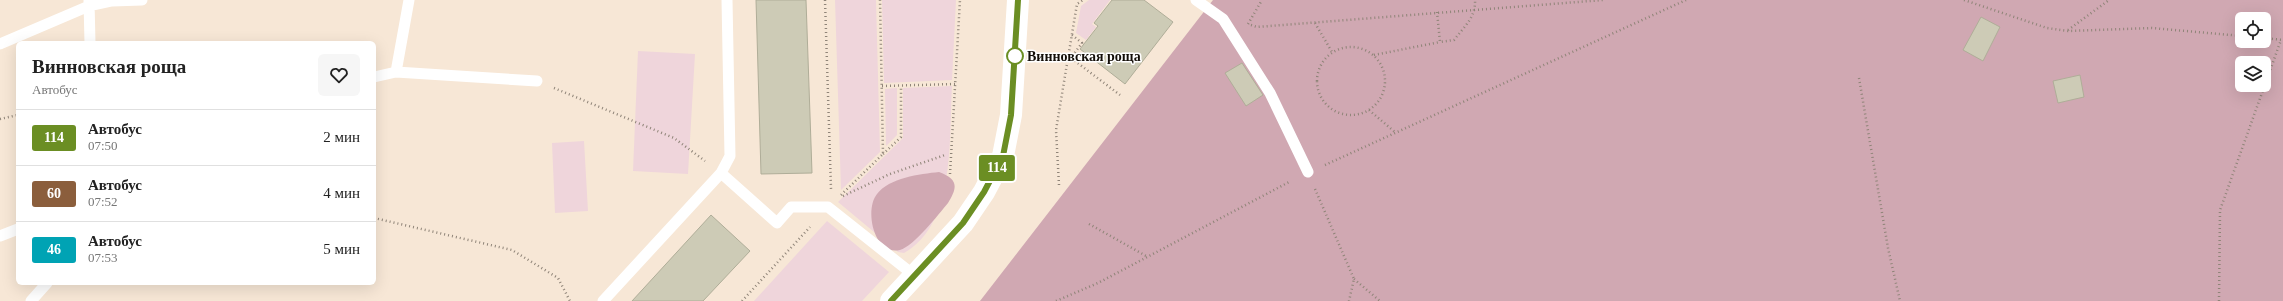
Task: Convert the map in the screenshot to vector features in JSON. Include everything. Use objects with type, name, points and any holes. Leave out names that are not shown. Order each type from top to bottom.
[{"type":"main road","points":[[891,301],[963,223],[984,192],[1003,156],[1011,115],[1018,0]]},
{"type":"lane","points":[[0,44],[89,3],[142,0]]},
{"type":"lane","points":[[396,72],[409,0]]},
{"type":"lane","points":[[603,301],[721,173],[730,156],[727,0]]},
{"type":"lane","points":[[1196,0],[1223,19],[1270,93],[1308,172]]},
{"type":"lane","points":[[89,3],[90,41]]},
{"type":"lane","points":[[376,77],[396,72],[537,81]]},
{"type":"lane","points":[[721,173],[777,223],[791,207],[828,207],[915,276]]},
{"type":"lane","points":[[0,236],[16,230]]},
{"type":"lane","points":[[31,301],[45,285]]},
{"type":"path","points":[[742,301],[828,207],[831,190],[825,0]]},
{"type":"path","points":[[880,0],[883,154]]},
{"type":"path","points":[[950,174],[960,0]]},
{"type":"path","points":[[1059,185],[1056,130],[1077,4],[1084,0]]},
{"type":"path","points":[[1247,24],[1262,0]]},
{"type":"path","points":[[1373,55],[1454,40],[1471,18],[1475,9],[1475,0]]},
{"type":"path","points":[[1223,19],[1257,27],[1603,0]]},
{"type":"path","points":[[1056,301],[1098,283],[1308,172],[1686,0]]},
{"type":"path","points":[[1964,0],[2048,28],[2068,30],[2152,28],[2235,35]]},
{"type":"path","points":[[2068,30],[2109,0]]},
{"type":"path","points":[[1437,12],[1440,42]]},
{"type":"path","points":[[1315,23],[1332,52]]},
{"type":"path","points":[[1072,35],[1082,43],[1071,58],[1120,96]]},
{"type":"path","points":[[2219,301],[2220,210],[2282,40],[2271,39]]},
{"type":"path","points":[[1351,46],[1362,48],[1373,55],[1380,61],[1384,71],[1385,82],[1383,94],[1377,103],[1369,110],[1358,115],[1346,115],[1330,108],[1319,95],[1316,84],[1317,72],[1321,62],[1332,52],[1340,48],[1351,46]]},
{"type":"path","points":[[1860,78],[1888,248],[1900,301]]},
{"type":"path","points":[[537,81],[674,138],[721,173]]},
{"type":"path","points":[[882,86],[955,84]]},
{"type":"path","points":[[901,86],[901,136],[836,200],[890,174],[945,155]]},
{"type":"path","points":[[1369,110],[1396,132]]},
{"type":"path","points":[[0,119],[16,115]]},
{"type":"path","points":[[1308,172],[1354,279],[1380,301]]},
{"type":"path","points":[[376,218],[512,250],[558,278],[570,301]]},
{"type":"path","points":[[1089,224],[1148,257]]},
{"type":"path","points":[[1350,301],[1354,279]]},
{"type":"shaded area","points":[[835,0],[876,0],[880,152],[841,190]]},
{"type":"shaded area","points":[[882,0],[956,0],[952,80],[884,83]]},
{"type":"shaded area","points":[[1089,0],[1110,0],[1092,24],[1096,27],[1086,40],[1076,33],[1081,6]]},
{"type":"shaded area","name":"Винновская роща","points":[[1213,0],[2283,0],[2283,301],[980,301]]},
{"type":"shaded area","points":[[638,51],[695,54],[688,174],[633,171]]},
{"type":"shaded area","points":[[952,86],[949,153],[941,201],[933,222],[921,240],[904,253],[898,252],[838,202],[903,138],[903,88]]},
{"type":"shaded area","points":[[897,88],[897,135],[886,146],[885,89]]},
{"type":"shaded area","points":[[584,141],[588,211],[555,213],[552,143]]},
{"type":"shaded area","points":[[939,172],[950,178],[954,184],[955,188],[948,203],[926,230],[912,243],[900,250],[891,250],[884,246],[878,239],[872,220],[871,210],[873,201],[877,194],[889,184],[905,178]]},
{"type":"shaded area","points":[[827,221],[889,272],[862,301],[754,301]]},
{"type":"building","points":[[756,0],[806,0],[812,173],[761,174]]},
{"type":"building","points":[[1112,0],[1144,0],[1173,22],[1125,84],[1080,49],[1098,26],[1094,23]]},
{"type":"building","points":[[1981,17],[2000,27],[1983,61],[1963,50]]},
{"type":"building","points":[[1242,63],[1263,95],[1246,106],[1225,73]]},
{"type":"building","points":[[2080,75],[2084,97],[2058,103],[2053,81]]},
{"type":"building","points":[[711,215],[750,251],[703,301],[632,301]]},
{"type":"bus line","name":"114","points":[[891,301],[963,223],[984,192],[1003,156],[1011,115],[1018,0]]},
{"type":"place","name":"Винновская роща","points":[[1015,56]]}]
